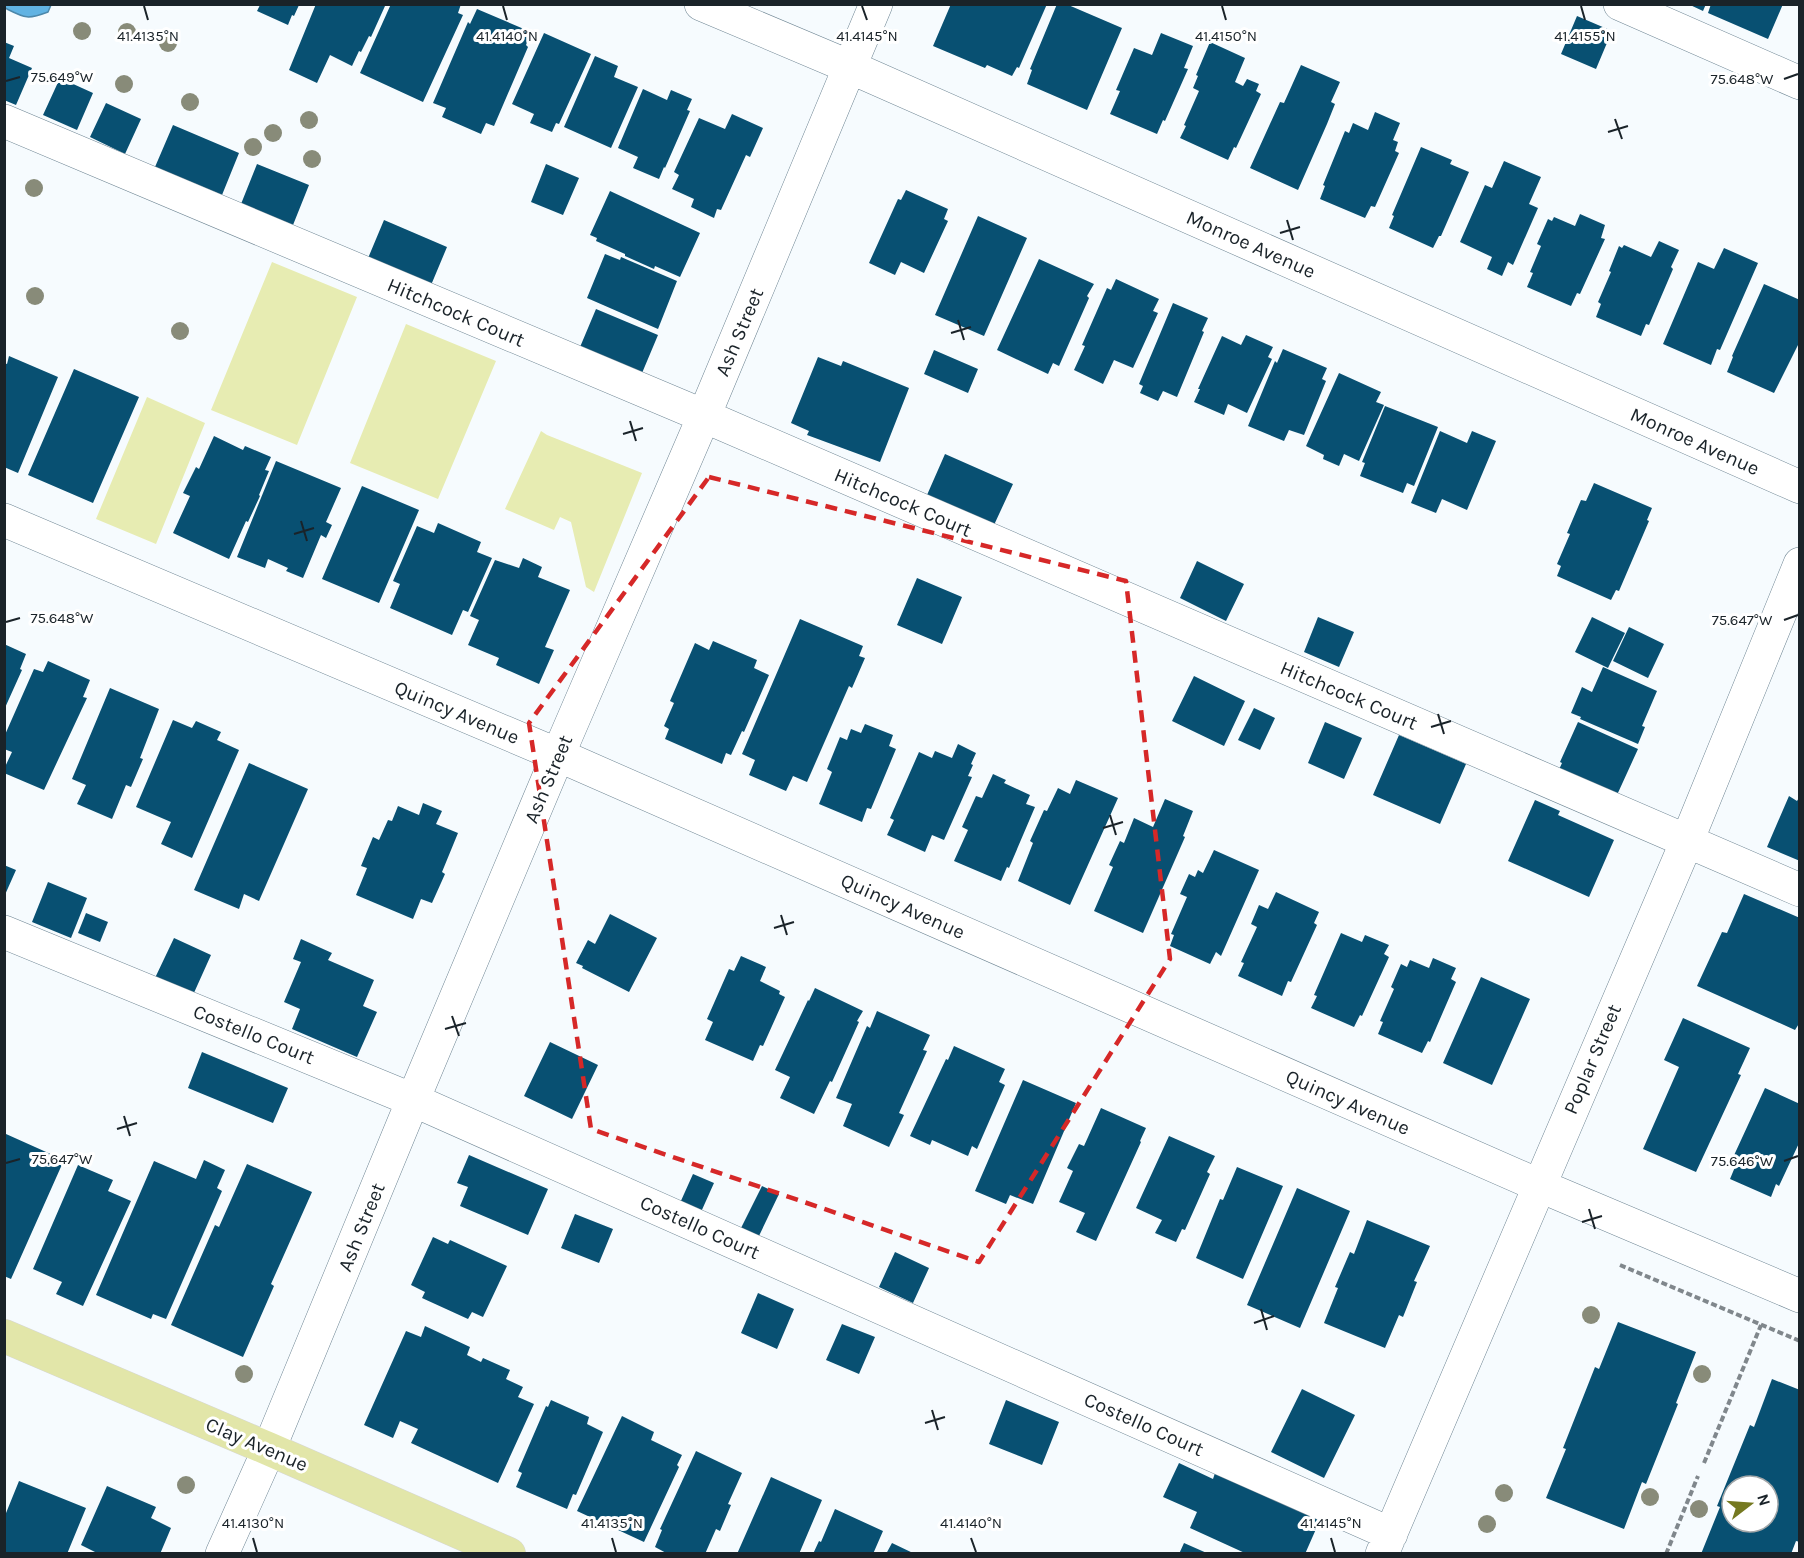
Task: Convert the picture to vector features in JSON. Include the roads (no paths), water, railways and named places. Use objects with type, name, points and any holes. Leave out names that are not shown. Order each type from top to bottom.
[{"type":"main road","name":"Clay Avenue","points":[[4,1336],[509,1554]]},
{"type":"street","name":"Monroe Avenue","points":[[701,4],[850,67],[1800,487]]},
{"type":"street","name":"Ash Street","points":[[222,1554],[269,1449],[413,1100],[704,416],[876,4]]},
{"type":"street","points":[[1620,4],[1800,83]]},
{"type":"street","name":"Hitchcock Court","points":[[4,121],[704,416],[1800,890]]},
{"type":"street","name":"Quincy Avenue","points":[[4,520],[558,755],[1538,1185],[1800,1296]]},
{"type":"street","name":"Poplar Street","points":[[1387,1544],[1538,1185],[1687,841],[1800,564]]},
{"type":"street","name":"Costello Court","points":[[4,932],[413,1100],[1387,1544]]},
{"type":"water","points":[[4,5],[51,5],[48,12],[26,17],[5,8]]}]
